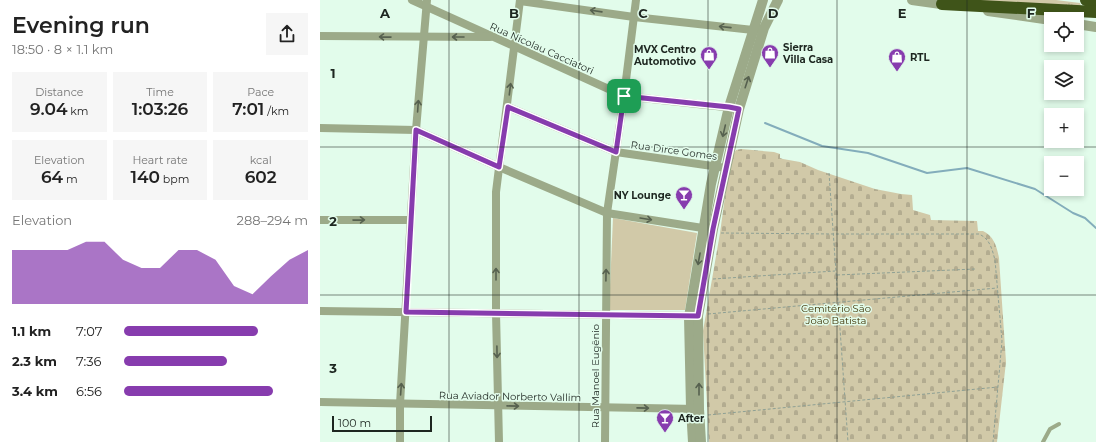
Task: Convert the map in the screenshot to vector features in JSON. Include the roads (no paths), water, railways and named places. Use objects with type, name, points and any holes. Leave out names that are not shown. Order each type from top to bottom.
[{"type":"highway","points":[[1086,0],[1096,2]]},
{"type":"highway","points":[[942,4],[1096,12]]},
{"type":"street","name":"Rua Nicolau Cacciatori","points":[[412,0],[427,3],[493,37],[624,96],[734,108]]},
{"type":"street","name":"Rua Manoel Eugênio","points":[[605,442],[607,213],[636,0]]},
{"type":"street","points":[[748,63],[753,30],[763,0]]},
{"type":"street","points":[[712,230],[716,166],[748,63],[778,0]]},
{"type":"street","points":[[912,0],[1044,19]]},
{"type":"street","points":[[499,442],[496,313],[496,192],[508,107],[520,1],[634,17],[753,30],[764,28]]},
{"type":"street","points":[[400,442],[400,404],[416,130],[427,3]]},
{"type":"street","points":[[1084,25],[1096,27]]},
{"type":"street","points":[[320,36],[493,37]]},
{"type":"street","name":"Rua Dirce Gomes","points":[[508,107],[616,152],[726,168]]},
{"type":"street","points":[[701,442],[699,411],[698,316],[712,230],[726,168],[734,108]]},
{"type":"street","points":[[320,128],[416,130],[607,213],[712,230]]},
{"type":"street","points":[[320,220],[411,220]]},
{"type":"street","points":[[320,311],[698,316]]},
{"type":"street","name":"Rua Aviador Norberto Vallim","points":[[320,402],[605,407],[699,411]]},
{"type":"street","points":[[693,442],[699,411]]},
{"type":"lane","points":[[1043,442],[1050,429],[1059,424]]},
{"type":"waterway","points":[[765,123],[822,146],[868,153],[927,173],[967,168],[1035,189],[1073,213],[1085,218],[1096,228]]},
{"type":"place","name":"Sierra Villa Casa","points":[[770,68]]},
{"type":"place","name":"MVX Centro Automotivo","points":[[709,70]]},
{"type":"place","name":"RTL","points":[[897,72]]},
{"type":"place","name":"NY Lounge","points":[[684,210]]},
{"type":"place","name":"After","points":[[665,433]]},
{"type":"park label","name":"Cemitério São João Batista","points":[[836,314]]}]
